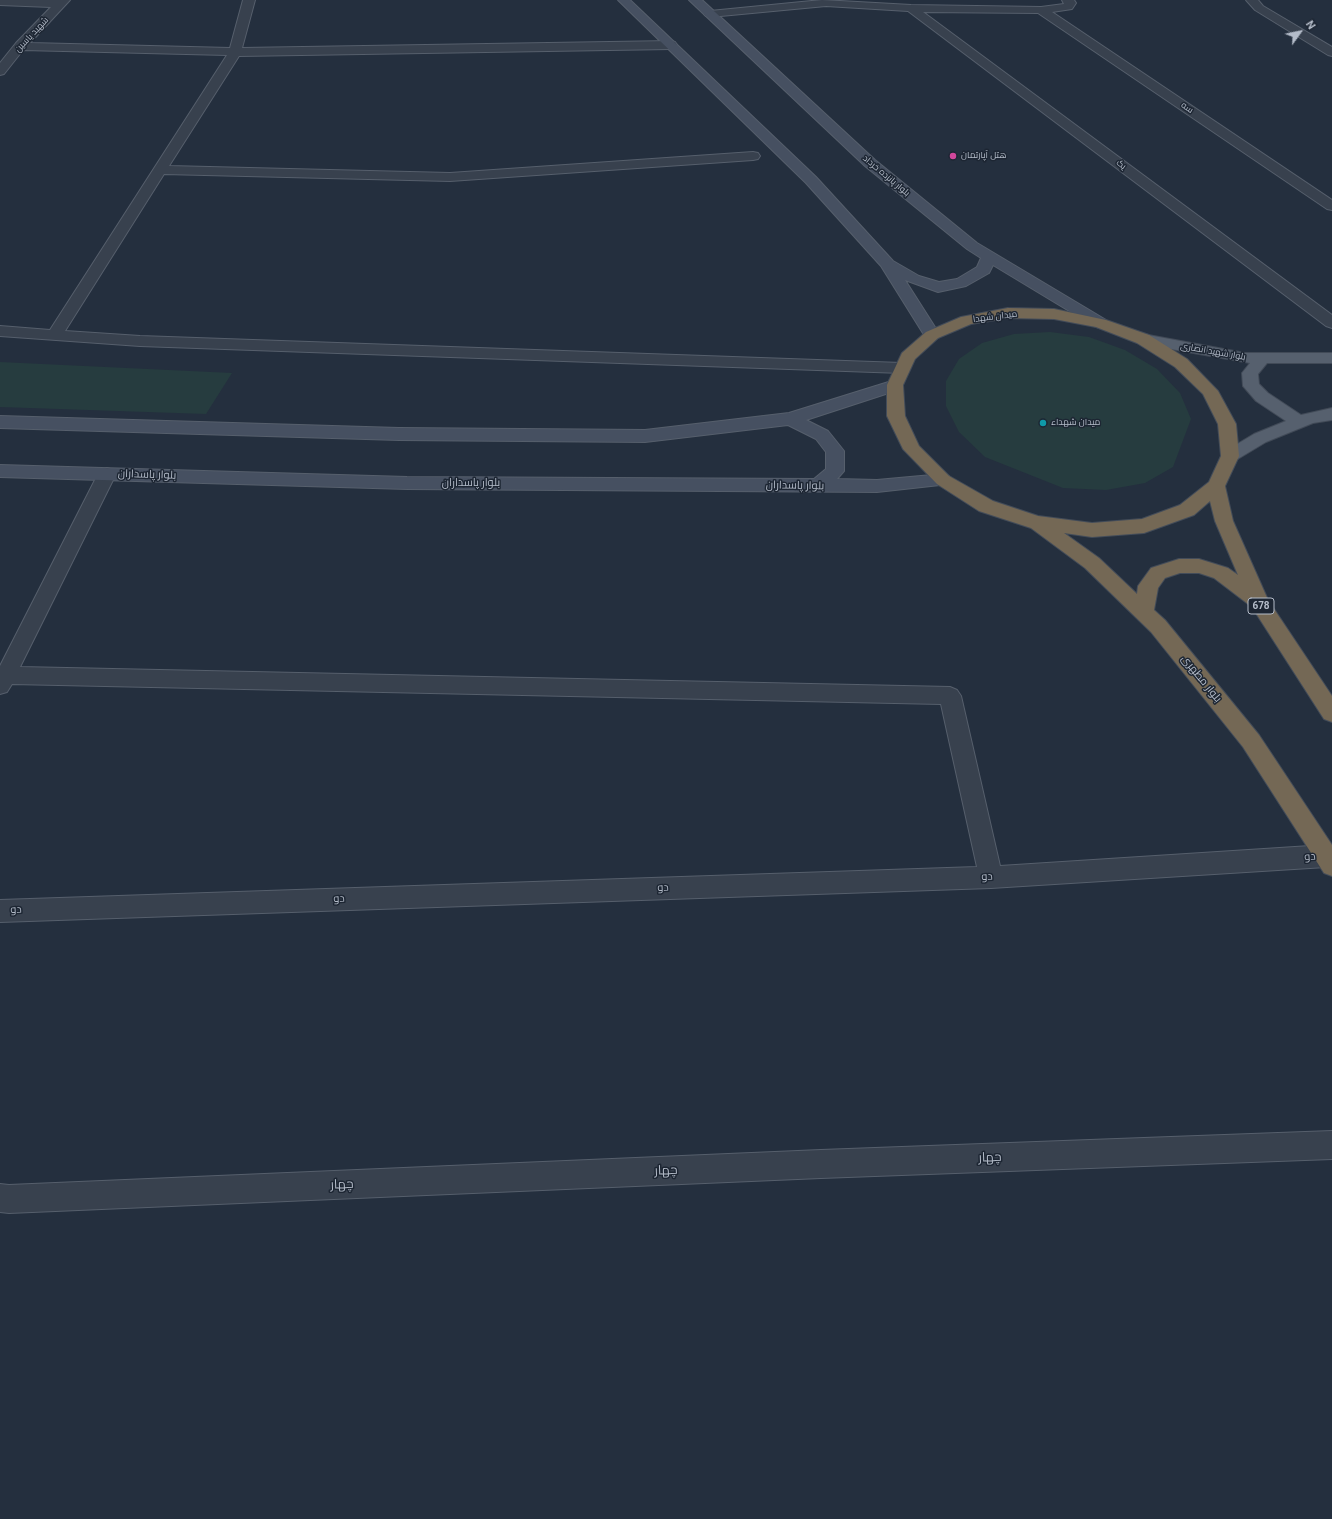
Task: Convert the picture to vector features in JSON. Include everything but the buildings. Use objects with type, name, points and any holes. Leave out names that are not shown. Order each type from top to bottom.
[{"type":"highway","name":"میدان شهدا","points":[[1008,313],[1054,314],[1100,323],[1143,339],[1181,363],[1210,391],[1227,424],[1230,456],[1216,486],[1187,510],[1144,526],[1092,530],[1037,523],[986,506],[942,480],[912,449],[896,416],[895,385],[908,357],[932,335],[967,320],[1008,313]]},
{"type":"highway","name":"678","points":[[1216,486],[1224,521],[1259,602],[1332,713]]},
{"type":"highway","name":"بلوار مطهری","points":[[1037,523],[1092,563],[1158,626],[1251,741],[1329,860]]},
{"type":"highway","points":[[1144,613],[1148,586],[1158,573],[1179,566],[1199,566],[1221,573],[1259,602]]},
{"type":"main road","points":[[624,0],[810,180],[888,264],[932,335]]},
{"type":"main road","name":"بلوار پانزده خرداد","points":[[695,0],[870,163],[972,246],[1100,323]]},
{"type":"main road","points":[[888,264],[914,279],[938,287],[961,283],[984,270],[990,257]]},
{"type":"main road","name":"بلوار شهید انصاری","points":[[1143,339],[1245,358],[1332,358]]},
{"type":"main road","points":[[1263,358],[1250,373],[1251,386],[1262,397],[1299,422]]},
{"type":"main road","points":[[0,422],[399,434],[645,436],[790,419],[895,385]]},
{"type":"main road","points":[[1230,456],[1260,438],[1309,418],[1332,414]]},
{"type":"main road","points":[[790,419],[822,435],[835,451],[835,471],[818,486]]},
{"type":"main road","name":"بلوار پاسداران","points":[[0,471],[407,483],[877,486],[942,480]]},
{"type":"street","points":[[54,336],[235,52],[249,0]]},
{"type":"street","points":[[710,14],[826,3],[911,8],[1041,10],[1068,7],[1070,3],[1068,0]]},
{"type":"street","points":[[1252,0],[1258,8],[1332,52]]},
{"type":"street","points":[[0,2],[63,2]]},
{"type":"street","name":"شهید یاسین","points":[[0,71],[20,46],[63,2]]},
{"type":"street","name":"یک","points":[[911,8],[1332,323]]},
{"type":"street","name":"سه","points":[[1041,10],[1332,205]]},
{"type":"street","points":[[20,46],[235,52],[671,45]]},
{"type":"street","points":[[159,170],[450,177],[753,156]]},
{"type":"street","points":[[0,331],[140,341],[902,368]]},
{"type":"street","points":[[107,474],[2,679],[950,696],[992,877]]},
{"type":"street","name":"دو","points":[[0,911],[992,877],[1329,860]]},
{"type":"street","name":"چهار","points":[[0,1198],[17,1199],[805,1165],[1332,1145]]},
{"type":"green space","points":[[1050,332],[1089,337],[1125,350],[1157,369],[1180,393],[1191,419],[1173,467],[1145,483],[1106,490],[1063,488],[985,457],[959,432],[946,406],[946,381],[959,359],[982,343],[1014,334]]},
{"type":"green space","points":[[0,362],[232,373],[206,414],[0,407]]},
{"type":"place","name":"هتل آپارتمان","points":[[953,156]]},
{"type":"place","name":"میدان شهداء","points":[[1043,423]]}]
